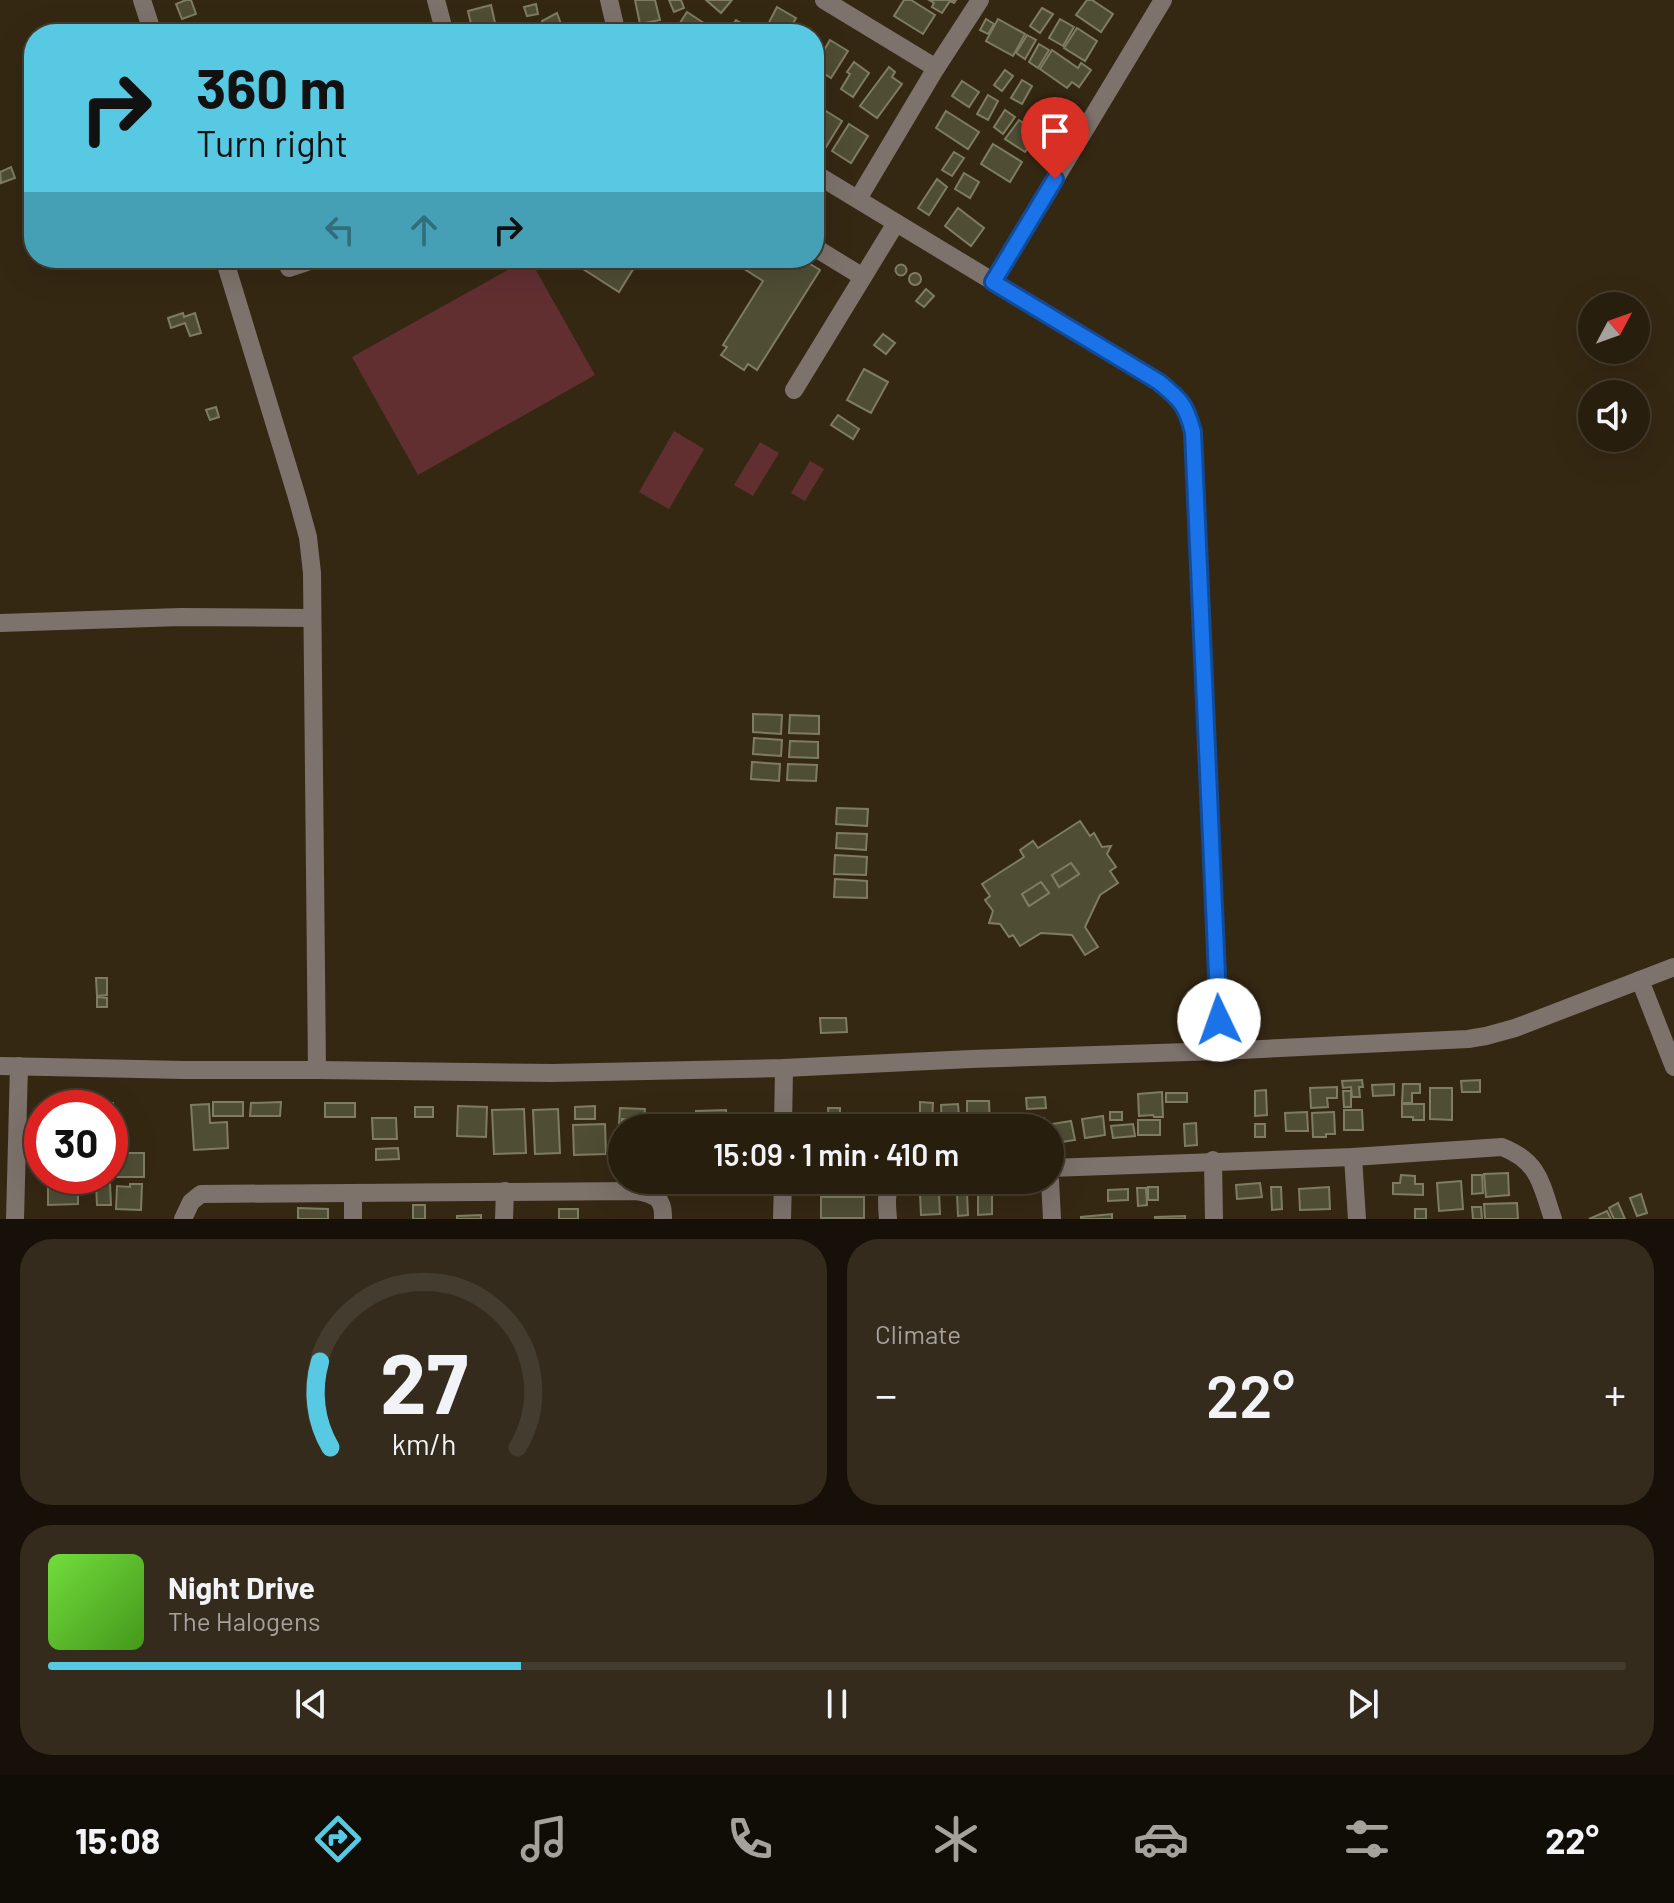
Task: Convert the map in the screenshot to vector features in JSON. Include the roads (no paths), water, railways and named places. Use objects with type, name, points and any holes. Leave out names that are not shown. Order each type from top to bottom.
[{"type":"street","points":[[142,0],[150,24]]},
{"type":"street","points":[[436,0],[442,24]]},
{"type":"street","points":[[609,0],[615,24]]},
{"type":"street","points":[[824,0],[936,68]]},
{"type":"street","points":[[858,199],[980,0]]},
{"type":"street","points":[[993,282],[1163,0]]},
{"type":"street","points":[[824,179],[1159,382],[1187,410],[1193,432],[1220,1051]]},
{"type":"street","points":[[794,390],[896,223]]},
{"type":"street","points":[[824,253],[863,277]]},
{"type":"street","points":[[227,268],[308,537],[312,573],[317,1070]]},
{"type":"street","points":[[0,623],[180,617],[312,618]]},
{"type":"street","points":[[15,1219],[9,1066],[552,1073],[784,1068],[1468,1039],[1515,1028],[1674,967]]},
{"type":"street","points":[[1640,980],[1672,1059]]},
{"type":"street","points":[[783,1114],[784,1068]]},
{"type":"street","points":[[1064,1167],[1353,1157],[1502,1147],[1527,1160],[1536,1172],[1553,1219]]},
{"type":"street","points":[[1353,1157],[1357,1219]]},
{"type":"street","points":[[1213,1160],[1214,1219]]},
{"type":"street","points":[[504,1219],[505,1191]]},
{"type":"street","points":[[183,1219],[191,1202],[201,1194],[505,1191],[636,1191],[655,1196],[660,1202],[663,1219]]},
{"type":"street","points":[[353,1193],[353,1219]]},
{"type":"street","points":[[782,1219],[783,1194]]},
{"type":"street","points":[[887,1194],[888,1219]]},
{"type":"street","points":[[1051,1194],[1052,1219]]}]
